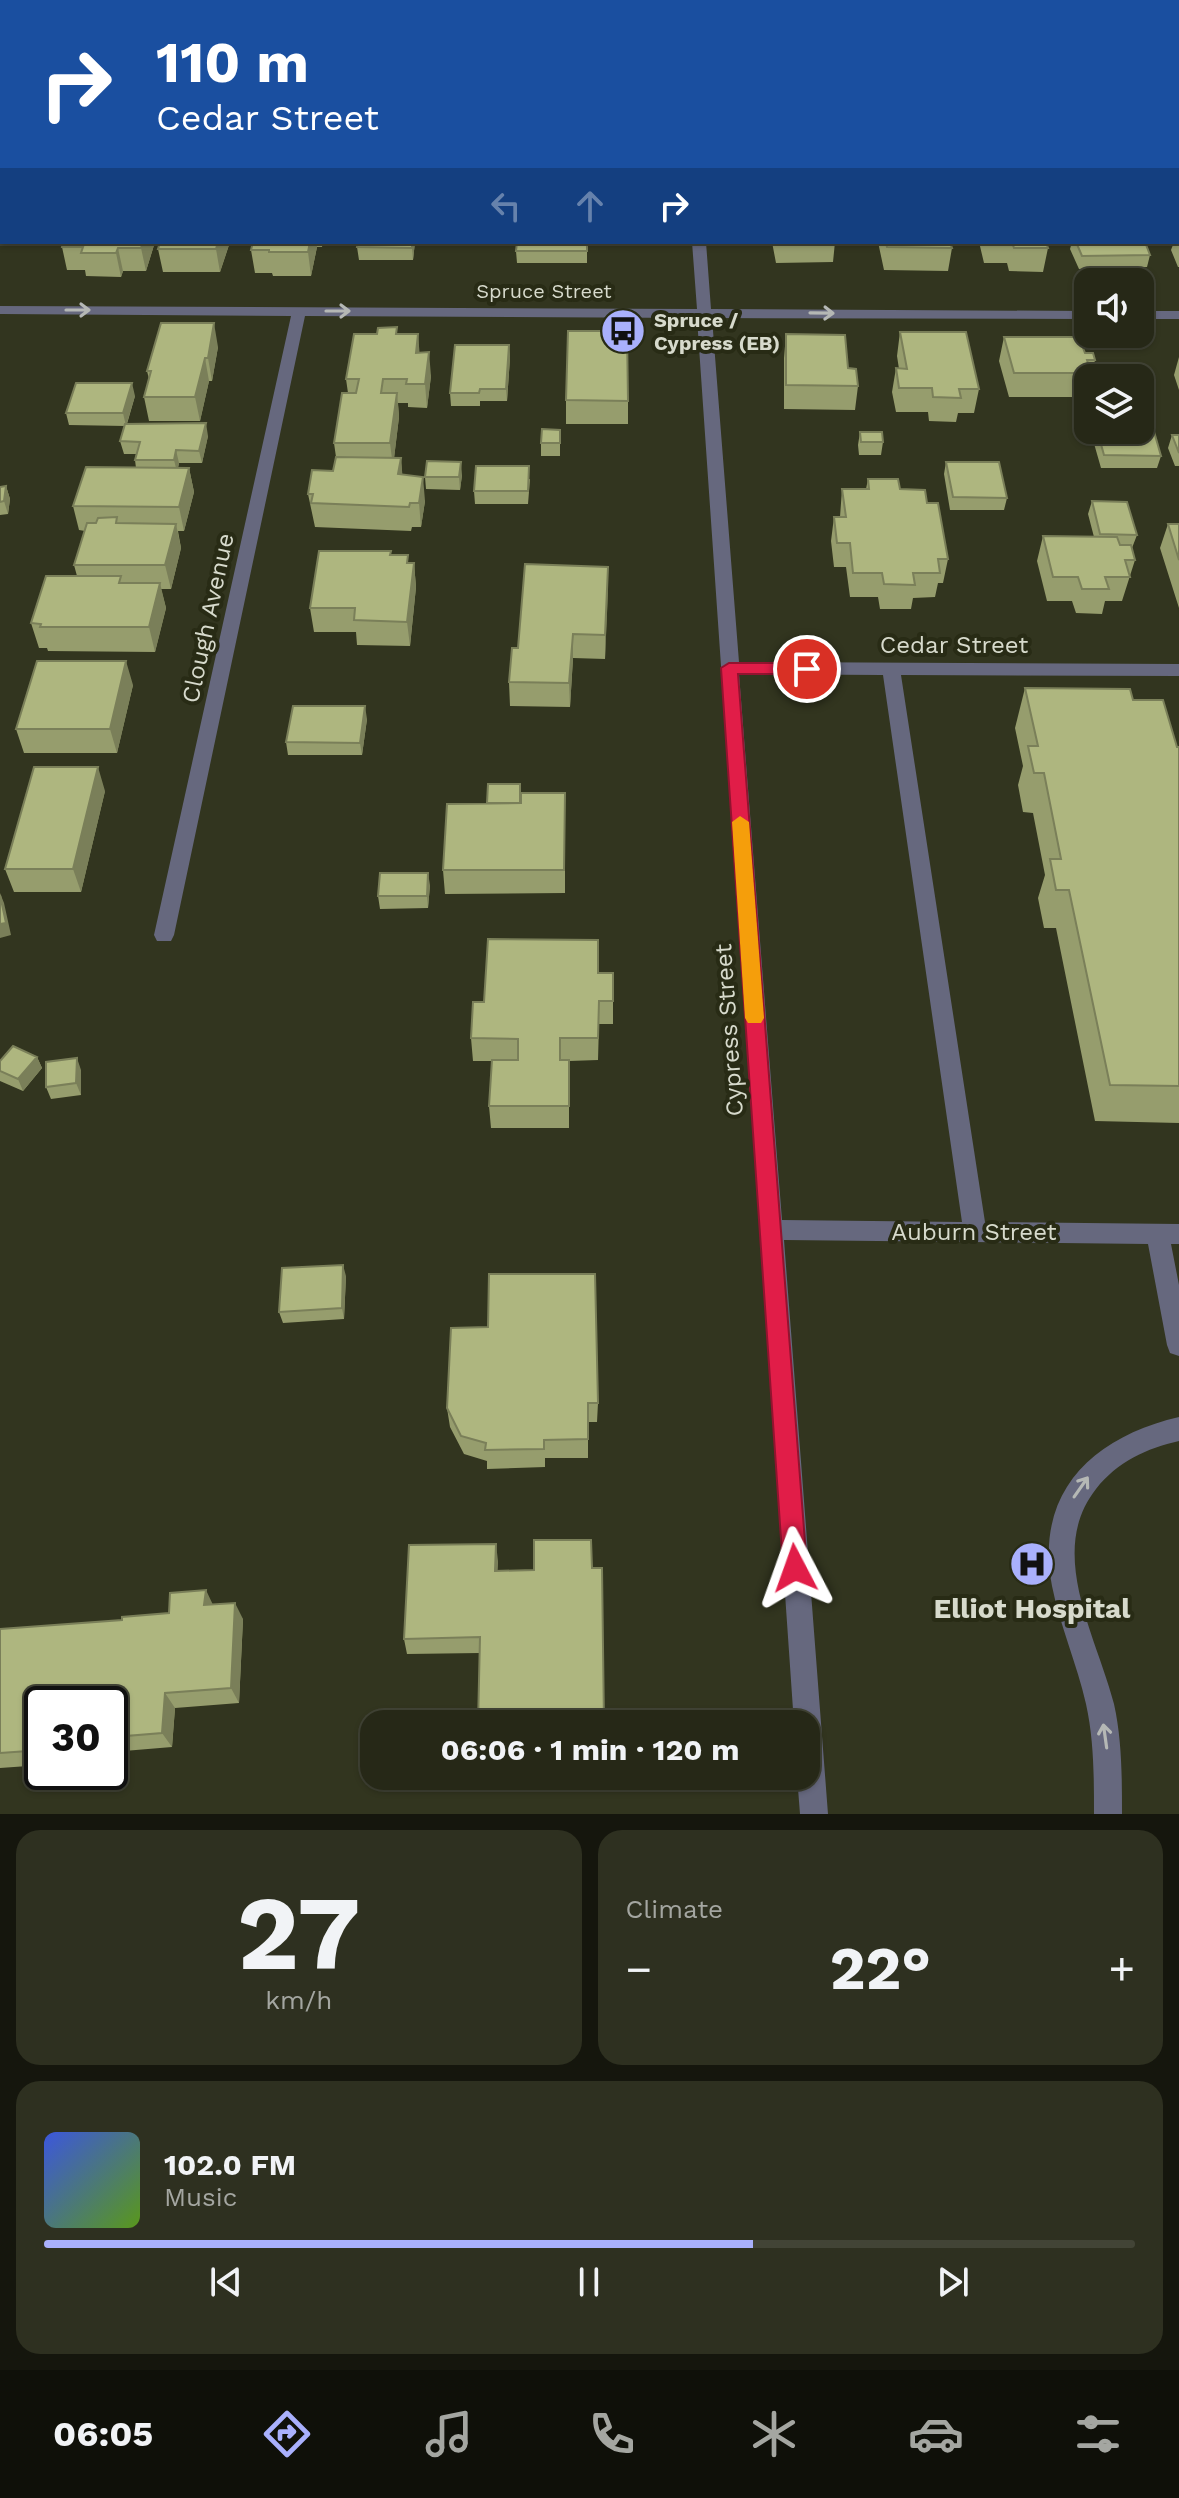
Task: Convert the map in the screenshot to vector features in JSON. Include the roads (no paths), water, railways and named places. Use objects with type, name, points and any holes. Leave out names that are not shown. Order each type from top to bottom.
[{"type":"street","name":"Cypress Street","points":[[699,244],[814,1814]]},
{"type":"street","name":"Spruce Street","points":[[0,310],[1074,315]]},
{"type":"street","name":"Clough Avenue","points":[[164,935],[299,310]]},
{"type":"street","points":[[1154,315],[1179,315]]},
{"type":"street","name":"Cedar Street","points":[[729,668],[1179,670]]},
{"type":"street","points":[[891,669],[975,1232]]},
{"type":"street","name":"Auburn Street","points":[[770,1230],[1168,1234]]},
{"type":"street","points":[[1168,1234],[1179,1345]]},
{"type":"street","points":[[1108,1814],[1108,1760],[1100,1707],[1062,1572],[1061,1525],[1078,1486],[1111,1455],[1147,1435],[1179,1429]]},
{"type":"place","name":"Spruce / Cypress (EB)","points":[[623,331]]},
{"type":"place","name":"Elliot Hospital","points":[[1032,1564]]}]
